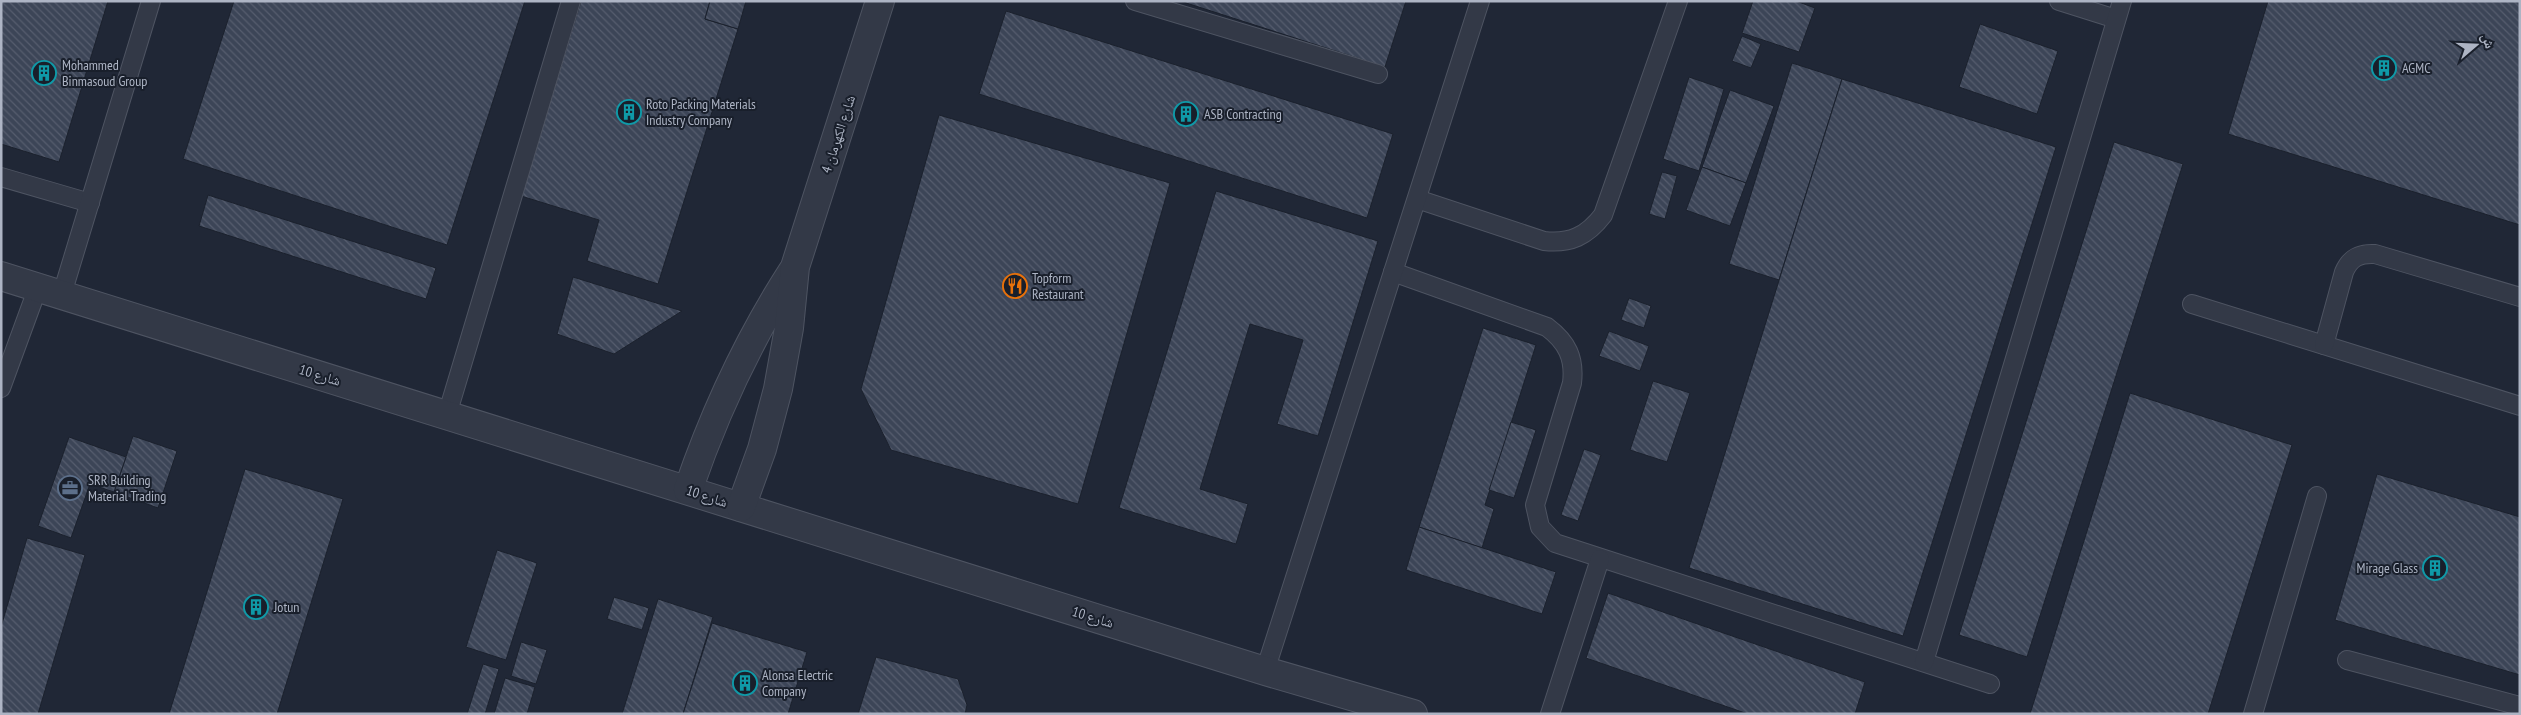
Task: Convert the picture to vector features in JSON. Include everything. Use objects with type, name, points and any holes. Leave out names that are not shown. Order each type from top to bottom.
[{"type":"street","name":"شارع الكهرمان 4","points":[[742,507],[762,449],[778,389],[789,328],[795,267],[880,1]]},
{"type":"street","name":"شارع الكهرمان 4","points":[[688,490],[723,397],[768,309],[795,267]]},
{"type":"street","name":"شارع 10","points":[[1,276],[448,414],[1265,671],[1413,714]]},
{"type":"lane","points":[[1,388],[50,291],[90,203],[152,1]]},
{"type":"lane","points":[[448,414],[571,1]]},
{"type":"lane","points":[[1135,1],[1378,74]]},
{"type":"lane","points":[[1265,671],[1480,1]]},
{"type":"lane","points":[[1416,199],[1544,241],[1558,243],[1584,235],[1603,214],[1678,1]]},
{"type":"lane","points":[[2059,1],[2116,19]]},
{"type":"lane","points":[[1924,662],[2122,1]]},
{"type":"lane","points":[[1,177],[90,203]]},
{"type":"lane","points":[[2324,345],[2346,267],[2356,256],[2364,253],[2375,254],[2520,297]]},
{"type":"lane","points":[[1393,272],[1547,327],[1565,345],[1573,370],[1572,383],[1538,494],[1536,516],[1540,527],[1555,544],[1990,684]]},
{"type":"lane","points":[[2192,304],[2520,406]]},
{"type":"lane","points":[[2253,714],[2317,496]]},
{"type":"lane","points":[[1550,714],[1600,559]]},
{"type":"lane","points":[[2347,660],[2520,706]]},
{"type":"building","name":"Mohammed Binmasoud Group","points":[[1,1],[108,1],[59,162],[1,144]]},
{"type":"building","points":[[234,1],[525,1],[447,245],[183,159]]},
{"type":"building","name":"Roto Packing Materials Industry Company","points":[[581,1],[710,1],[705,19],[738,29],[658,284],[587,261],[599,220],[521,196]]},
{"type":"building","points":[[710,1],[746,1],[738,29],[705,19]]},
{"type":"building","points":[[1180,1],[1406,1],[1385,67]]},
{"type":"building","points":[[1753,1],[1796,1],[1815,8],[1799,52],[1742,33]]},
{"type":"building","name":"AGMC","points":[[2268,1],[2520,1],[2520,225],[2228,134]]},
{"type":"building","name":"ASB Contracting","points":[[1006,11],[1393,134],[1367,218],[979,94]]},
{"type":"building","points":[[1980,24],[2058,51],[2037,114],[1959,87]]},
{"type":"building","points":[[1742,36],[1761,44],[1751,68],[1732,61]]},
{"type":"building","points":[[1792,63],[1842,79],[1779,280],[1729,264]]},
{"type":"building","points":[[1689,77],[1724,89],[1699,171],[1663,159]]},
{"type":"building","points":[[1842,79],[2056,147],[1903,636],[1689,568]]},
{"type":"building","points":[[1730,90],[1774,106],[1746,183],[1702,167]]},
{"type":"building","name":"Topform Restaurant","points":[[939,115],[1170,183],[1078,504],[891,450],[861,389]]},
{"type":"building","points":[[2114,142],[2183,164],[2027,657],[1959,635]]},
{"type":"building","points":[[1702,167],[1746,183],[1730,226],[1686,210]]},
{"type":"building","points":[[1662,172],[1677,176],[1665,219],[1649,214]]},
{"type":"building","points":[[1216,191],[1378,241],[1318,436],[1277,424],[1303,340],[1250,324],[1200,489],[1248,504],[1236,544],[1119,508]]},
{"type":"building","points":[[208,195],[436,268],[426,299],[199,226]]},
{"type":"building","points":[[573,277],[682,311],[614,354],[557,334]]},
{"type":"building","points":[[1629,298],[1651,306],[1644,328],[1621,320]]},
{"type":"building","points":[[1483,328],[1536,345],[1485,505],[1494,509],[1482,548],[1419,527]]},
{"type":"building","points":[[1609,331],[1649,346],[1640,371],[1599,356]]},
{"type":"building","points":[[1653,381],[1690,393],[1667,462],[1630,450]]},
{"type":"building","points":[[2130,393],[2292,445],[2208,714],[2030,714]]},
{"type":"building","points":[[1511,422],[1536,430],[1514,498],[1489,490]]},
{"type":"building","name":"SRR Building Material Trading","points":[[133,436],[177,451],[158,508],[114,492]]},
{"type":"building","name":"SRR Building Material Trading","points":[[69,437],[126,457],[114,492],[90,484],[71,538],[38,526]]},
{"type":"building","points":[[1584,449],[1601,455],[1578,521],[1561,515]]},
{"type":"building","name":"Jotun","points":[[245,469],[343,499],[277,714],[169,714]]},
{"type":"building","name":"Mirage Glass","points":[[2377,474],[2520,517],[2520,675],[2335,620]]},
{"type":"building","points":[[1419,527],[1556,572],[1542,614],[1406,570]]},
{"type":"building","points":[[27,538],[85,555],[38,714],[1,714],[1,627]]},
{"type":"building","points":[[497,550],[537,563],[506,660],[466,647]]},
{"type":"building","points":[[1608,593],[1865,682],[1855,714],[1748,714],[1586,658]]},
{"type":"building","points":[[614,597],[649,608],[642,630],[607,619]]},
{"type":"building","points":[[658,599],[713,617],[683,714],[622,714]]},
{"type":"building","name":"Alonsa Electric Company","points":[[712,623],[807,652],[788,714],[683,714]]},
{"type":"building","points":[[521,642],[547,650],[536,684],[511,676]]},
{"type":"building","points":[[876,657],[958,679],[967,705],[965,714],[858,714]]},
{"type":"building","points":[[483,664],[499,669],[485,714],[467,714]]},
{"type":"building","points":[[505,678],[535,687],[527,714],[494,714]]},
{"type":"place","name":"AGMC","points":[[2384,68]]},
{"type":"place","name":"Mohammed Binmasoud Group","points":[[44,73]]},
{"type":"place","name":"Roto Packing Materials Industry Company","points":[[629,112]]},
{"type":"place","name":"ASB Contracting","points":[[1186,114]]},
{"type":"place","name":"Topform Restaurant","points":[[1015,286]]},
{"type":"place","name":"SRR Building Material Trading","points":[[70,488]]},
{"type":"place","name":"Mirage Glass","points":[[2435,568]]},
{"type":"place","name":"Jotun","points":[[256,607]]},
{"type":"place","name":"Alonsa Electric Company","points":[[745,683]]}]
